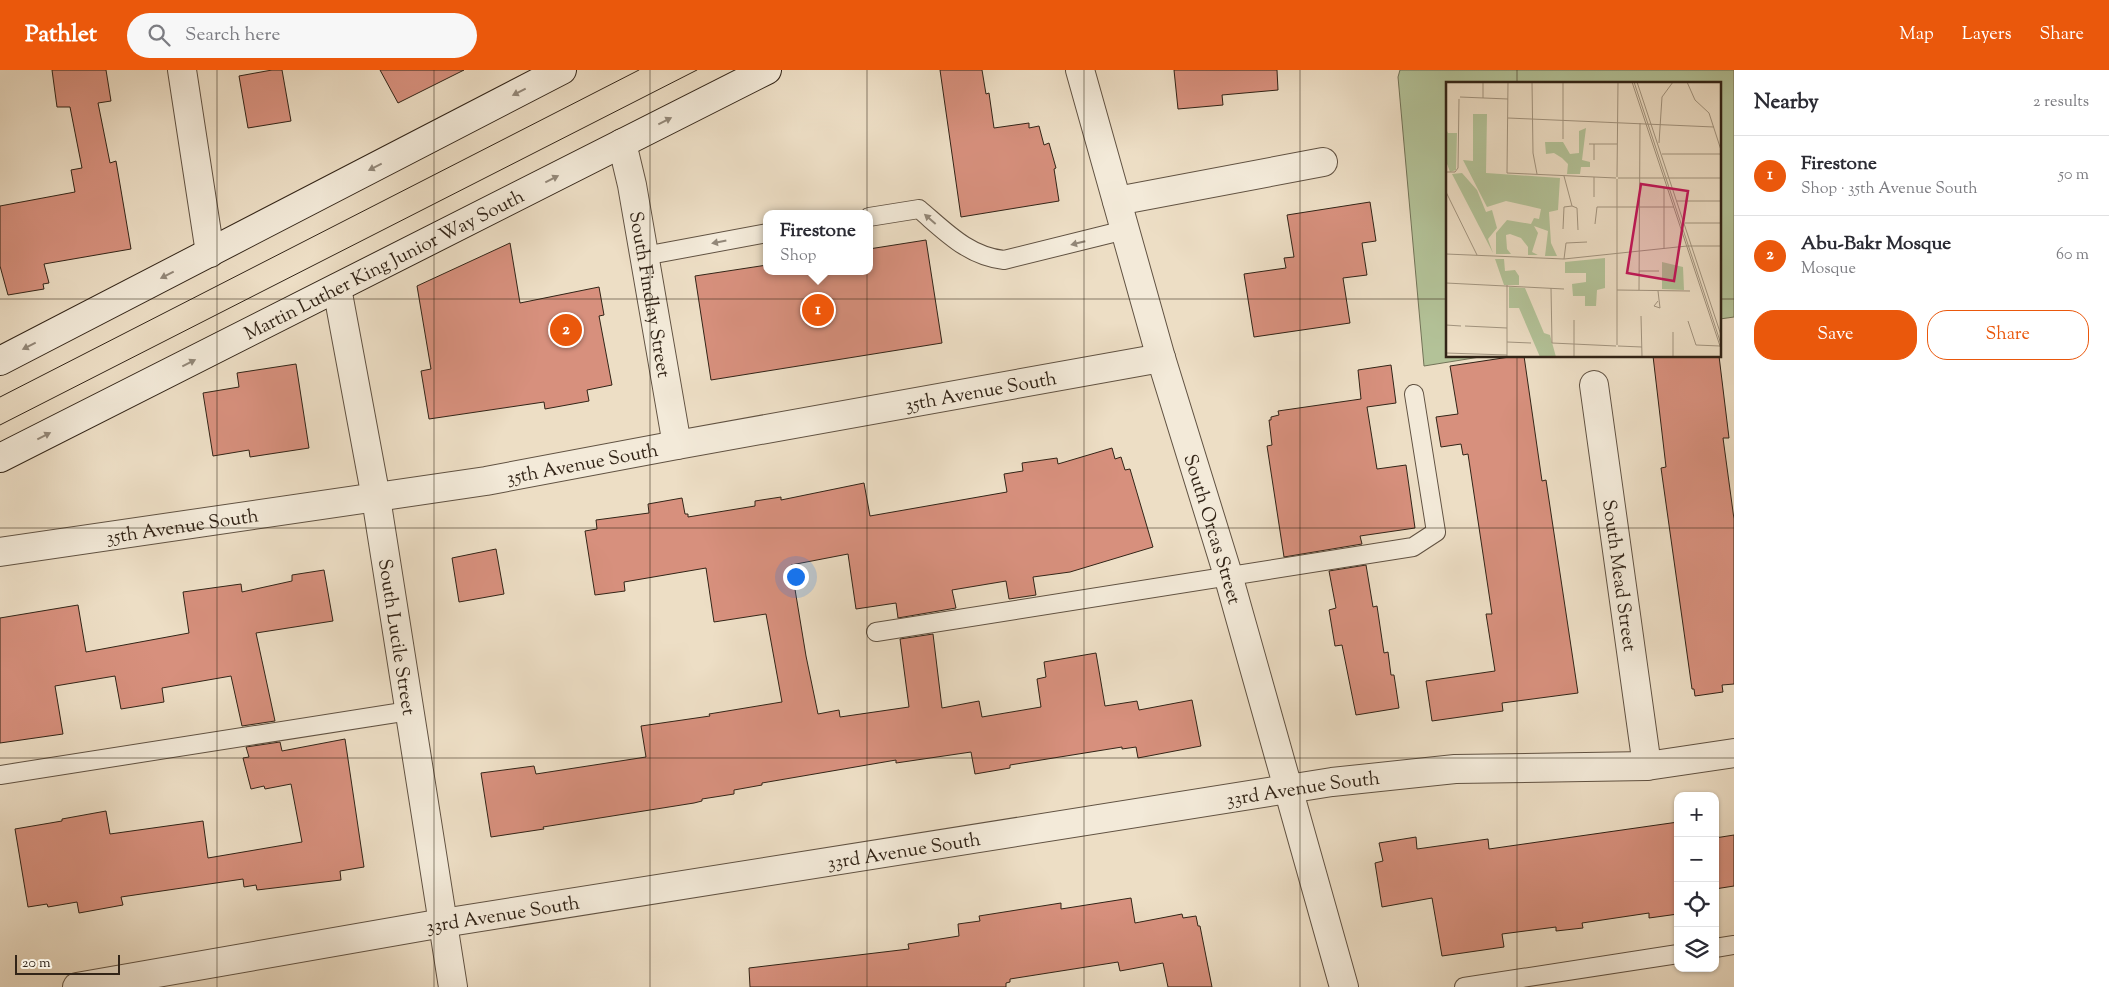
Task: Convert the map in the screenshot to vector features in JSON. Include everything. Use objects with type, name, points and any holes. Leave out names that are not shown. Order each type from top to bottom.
[{"type":"street","points":[[182,70],[210,253]]},
{"type":"street","points":[[0,361],[562,70]]},
{"type":"street","name":"Martin Luther King Junior Way South","points":[[0,458],[767,70]]},
{"type":"street","name":"South Orcas Street","points":[[1080,70],[1161,358],[1228,575],[1344,987]]},
{"type":"street","name":"South Findlay Street","points":[[622,143],[632,185],[677,444]]},
{"type":"street","points":[[1117,202],[1324,162]]},
{"type":"street","name":"South Lucile Street","points":[[337,288],[376,498],[454,987]]},
{"type":"street","name":"35th Avenue South","points":[[0,552],[486,481],[677,444],[1161,358]]},
{"type":"street","name":"South Mead Street","points":[[1594,385],[1647,766]]},
{"type":"street","name":"33rd Avenue South","points":[[77,987],[443,923],[1288,788],[1455,769],[1647,766],[1734,753]]},
{"type":"lane","points":[[873,216],[919,209],[970,250],[990,258],[1004,260],[1125,230]]},
{"type":"lane","points":[[644,256],[763,233]]},
{"type":"lane","points":[[876,632],[1413,547],[1436,532],[1414,394]]},
{"type":"lane","points":[[0,775],[409,711]]},
{"type":"lane","points":[[1719,947],[1734,945]]},
{"type":"lane","points":[[1464,987],[1674,955]]},
{"type":"green space","points":[[1400,70],[1734,70],[1734,317],[1722,319],[1722,82],[1446,82],[1446,358],[1474,358],[1424,366],[1398,77]]},
{"type":"building","points":[[52,70],[106,70],[111,101],[98,103],[110,163],[116,161],[131,249],[44,264],[49,283],[43,284],[44,289],[8,295],[0,266],[0,206],[75,192],[71,170],[82,168],[70,107],[57,107]]},
{"type":"building","points":[[282,70],[291,121],[248,128],[239,76]]},
{"type":"building","points":[[380,70],[464,70],[398,103]]},
{"type":"building","points":[[940,70],[982,70],[986,94],[989,93],[994,128],[1029,123],[1029,128],[1039,126],[1044,145],[1049,143],[1056,168],[1054,169],[1059,201],[961,217]]},
{"type":"building","points":[[1174,70],[1277,70],[1278,90],[1222,95],[1223,105],[1178,109]]},
{"type":"building","points":[[1370,202],[1376,241],[1362,243],[1367,275],[1343,278],[1350,323],[1254,337],[1244,274],[1286,268],[1284,258],[1294,257],[1287,215]]},
{"type":"building","points":[[926,240],[942,343],[711,380],[695,276],[763,266],[763,275],[873,275],[873,248]]},
{"type":"building","points":[[510,243],[520,303],[599,287],[604,315],[599,316],[612,385],[587,390],[589,401],[545,409],[544,402],[429,419],[421,371],[431,369],[417,286]]},
{"type":"building","points":[[1503,358],[1524,358],[1542,481],[1546,480],[1578,693],[1502,703],[1503,711],[1432,721],[1426,681],[1495,671],[1486,614],[1492,614],[1468,454],[1463,455],[1461,444],[1441,447],[1436,417],[1458,414],[1450,366]]},
{"type":"building","points":[[1653,358],[1719,358],[1729,438],[1723,438],[1734,519],[1734,684],[1722,685],[1723,692],[1695,696],[1694,689],[1692,689],[1661,468],[1666,467]]},
{"type":"building","points":[[296,364],[309,448],[250,457],[249,450],[213,456],[203,393],[239,387],[237,373]]},
{"type":"building","points":[[1391,365],[1396,403],[1367,407],[1377,469],[1406,465],[1415,528],[1360,536],[1362,544],[1284,557],[1267,446],[1272,445],[1269,420],[1271,420],[1271,417],[1279,415],[1278,411],[1361,399],[1358,370]]},
{"type":"building","points":[[1112,448],[1115,459],[1121,457],[1125,470],[1130,469],[1153,547],[1070,572],[1033,577],[1036,595],[1009,599],[1006,581],[952,590],[956,608],[898,618],[896,603],[856,609],[848,554],[791,565],[818,714],[839,710],[840,717],[909,707],[900,639],[933,634],[942,708],[979,701],[982,717],[1041,707],[1037,679],[1046,677],[1044,662],[1096,653],[1105,706],[1137,701],[1139,710],[1192,700],[1201,746],[1138,758],[1136,747],[1122,749],[1122,747],[1010,765],[1010,768],[975,774],[971,752],[896,763],[896,760],[762,783],[762,785],[734,790],[734,794],[702,799],[702,801],[694,803],[491,837],[481,773],[534,766],[536,774],[646,757],[641,726],[710,716],[709,714],[782,702],[766,614],[714,622],[706,568],[624,582],[625,591],[595,595],[585,531],[597,529],[596,520],[649,513],[648,504],[682,498],[685,514],[688,514],[688,517],[755,506],[755,501],[781,497],[781,500],[864,483],[870,516],[1007,492],[1004,474],[1023,471],[1022,463],[1057,458],[1058,464]]},
{"type":"building","points":[[496,549],[504,594],[459,602],[452,558]]},
{"type":"building","points":[[1366,565],[1373,607],[1377,606],[1384,653],[1388,652],[1399,708],[1356,715],[1342,645],[1335,646],[1329,610],[1336,608],[1329,571]]},
{"type":"building","points":[[324,570],[333,621],[256,633],[275,721],[242,726],[231,676],[162,688],[164,702],[121,709],[115,676],[55,686],[63,734],[0,743],[0,618],[78,605],[86,652],[189,633],[183,592],[241,584],[242,592],[292,581],[292,575]]},
{"type":"building","points":[[345,739],[364,867],[340,871],[341,880],[257,890],[256,885],[244,887],[243,879],[121,897],[123,905],[79,913],[77,902],[48,907],[47,904],[28,907],[15,829],[106,811],[110,834],[203,821],[208,858],[302,842],[291,784],[265,789],[264,786],[251,789],[243,758],[249,757],[246,747],[280,742],[282,751]]},
{"type":"building","points":[[1674,823],[1674,915],[1649,918],[1649,913],[1582,923],[1583,928],[1556,931],[1556,927],[1502,934],[1504,947],[1442,956],[1432,898],[1382,907],[1375,863],[1383,861],[1379,843],[1416,837],[1417,849],[1488,839],[1489,849]]},
{"type":"building","points":[[1734,835],[1734,886],[1719,888],[1719,882],[1719,837]]},
{"type":"building","points":[[1131,898],[1135,923],[1182,914],[1183,918],[1196,916],[1198,926],[1200,926],[1212,987],[1168,987],[1163,963],[1120,971],[1118,962],[1010,979],[1010,982],[1006,983],[1006,987],[750,987],[749,968],[909,949],[908,944],[959,936],[958,924],[980,921],[979,916],[1061,903],[1061,909]]},
{"type":"tram line","points":[[0,397],[639,70]]},
{"type":"tram line","points":[[0,425],[697,70]]},
{"type":"place","name":"Firestone","points":[[818,310]]},
{"type":"place","name":"Abu-Bakr Mosque","points":[[566,330]]}]
